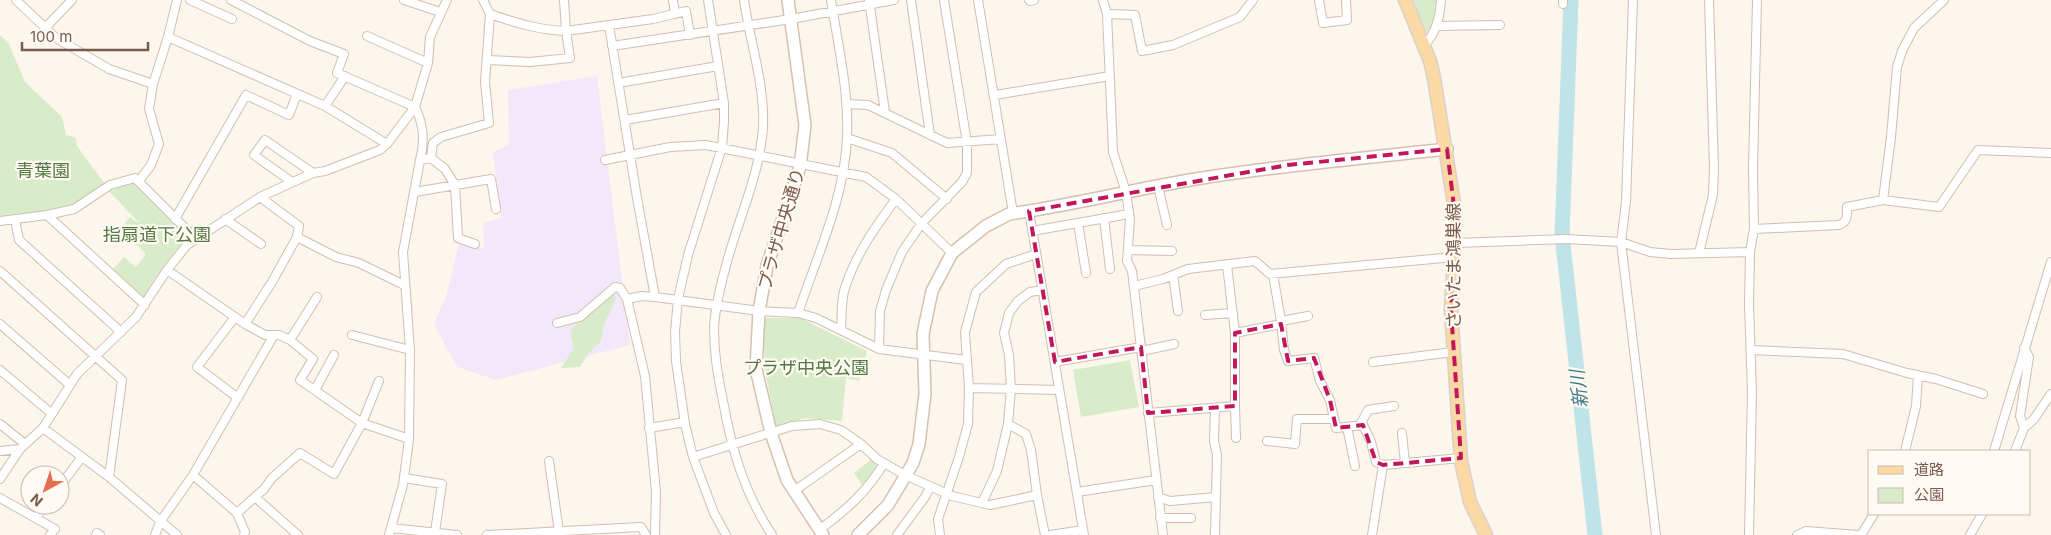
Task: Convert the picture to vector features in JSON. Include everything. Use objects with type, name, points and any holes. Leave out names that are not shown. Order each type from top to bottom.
[{"type":"main road","name":"さいたま鴻巣線","points":[[1405,0],[1424,45],[1434,78],[1454,198],[1455,243],[1451,310],[1460,458],[1470,502],[1486,535]]},
{"type":"street","points":[[18,0],[56,38],[109,69],[153,84]]},
{"type":"street","points":[[45,28],[72,0]]},
{"type":"street","points":[[139,181],[151,165],[159,144],[149,108],[153,84],[168,37],[177,0]]},
{"type":"street","points":[[190,0],[232,18]]},
{"type":"street","points":[[231,0],[310,41],[344,54],[337,73],[415,107],[424,132],[424,148],[420,160],[403,252],[410,350],[409,439],[404,478],[390,532],[435,532],[457,535]]},
{"type":"street","points":[[404,0],[440,12]]},
{"type":"street","points":[[0,479],[23,447],[43,428],[78,374],[136,317],[167,270],[187,245],[260,196],[313,173],[325,171],[380,150],[387,144],[415,107],[428,63],[430,37],[447,0]]},
{"type":"street","points":[[430,158],[434,143],[441,137],[489,123],[485,82],[490,14],[483,0]]},
{"type":"street","points":[[487,60],[530,62],[570,58],[564,0]]},
{"type":"street","points":[[673,0],[675,14]]},
{"type":"street","points":[[708,0],[724,103],[722,147],[688,255],[678,299],[675,332],[685,422],[694,457],[714,513],[726,535]]},
{"type":"street","points":[[744,0],[762,95],[763,128],[754,178],[729,255],[717,305],[714,330],[718,378],[731,446],[741,474],[762,520],[772,535]]},
{"type":"street","name":"プラザ中央通り","points":[[788,0],[805,125],[800,164],[767,266],[760,311],[756,369],[771,433],[787,480],[821,532]]},
{"type":"street","points":[[798,313],[837,200],[847,138],[846,104],[831,0]]},
{"type":"street","points":[[612,46],[791,18],[869,2],[894,0]]},
{"type":"street","points":[[910,0],[930,135]]},
{"type":"street","points":[[879,349],[880,311],[886,290],[902,252],[921,224],[962,182],[967,173],[967,143],[944,0]]},
{"type":"street","points":[[978,0],[1013,214]]},
{"type":"street","points":[[1029,0],[1030,2],[1034,0]]},
{"type":"street","points":[[1103,0],[1107,14],[1113,152],[1126,192],[1129,214],[1128,261],[1132,271],[1134,286],[1163,535]]},
{"type":"street","points":[[1107,14],[1135,14],[1142,51],[1173,45],[1240,17],[1254,0]]},
{"type":"street","points":[[1319,0],[1323,23],[1347,20],[1346,0]]},
{"type":"street","points":[[1424,45],[1433,35],[1441,0]]},
{"type":"street","points":[[1633,0],[1626,202],[1621,242],[1656,535]]},
{"type":"street","points":[[1700,253],[1714,186],[1709,0]]},
{"type":"street","points":[[1749,535],[1751,350],[1749,305],[1750,252],[1754,229],[1753,168],[1756,0]]},
{"type":"street","points":[[1883,200],[1897,67],[1914,28],[1944,0]]},
{"type":"street","points":[[869,2],[885,112]]},
{"type":"street","points":[[490,14],[545,31],[566,31],[686,11],[690,34]]},
{"type":"street","points":[[609,25],[655,297]]},
{"type":"street","points":[[1436,26],[1500,25]]},
{"type":"street","points":[[367,36],[428,63]]},
{"type":"street","points":[[168,37],[325,106],[387,144]]},
{"type":"street","points":[[618,83],[718,66]]},
{"type":"street","points":[[325,106],[344,76]]},
{"type":"street","points":[[994,95],[1110,76]]},
{"type":"street","points":[[176,219],[246,95],[289,115],[297,94]]},
{"type":"street","points":[[624,120],[724,103]]},
{"type":"street","points":[[846,104],[868,105],[948,143],[1001,139]]},
{"type":"street","points":[[847,138],[892,153],[946,199]]},
{"type":"street","points":[[292,182],[254,156],[266,140],[313,173]]},
{"type":"street","points":[[605,160],[670,148],[722,147],[866,177],[896,199],[952,253]]},
{"type":"street","points":[[858,535],[888,505],[912,463],[919,444],[925,394],[923,334],[932,291],[952,253],[986,226],[1013,214],[1158,186],[1288,165],[1344,161],[1446,149]]},
{"type":"street","points":[[1754,229],[1839,225],[1846,219],[1846,207],[1883,200],[1939,207],[1974,153],[1978,150],[2051,153]]},
{"type":"street","points":[[420,160],[430,158],[445,169],[455,185],[458,238],[475,244]]},
{"type":"street","points":[[0,221],[47,215],[74,208],[110,185],[136,178],[196,239]]},
{"type":"street","points":[[415,192],[491,179],[496,209]]},
{"type":"street","points":[[1158,186],[1166,225]]},
{"type":"street","points":[[245,324],[272,282],[297,237],[299,226],[260,196]]},
{"type":"street","points":[[841,330],[844,292],[861,250],[896,199]]},
{"type":"street","points":[[1028,211],[1084,532],[1050,535]]},
{"type":"street","points":[[1032,231],[1129,214]]},
{"type":"street","points":[[47,215],[145,304]]},
{"type":"street","points":[[1104,218],[1110,269]]},
{"type":"street","points":[[15,219],[19,240],[121,332]]},
{"type":"street","points":[[224,219],[261,244]]},
{"type":"street","points":[[1078,222],[1086,273]]},
{"type":"street","points":[[297,237],[336,257],[359,263],[404,285]]},
{"type":"street","points":[[1455,243],[1566,239],[1621,242],[1659,253],[1750,252]]},
{"type":"street","points":[[1128,250],[1172,251]]},
{"type":"street","points":[[940,535],[938,519],[968,424],[965,332],[976,292],[1006,264],[1036,254]]},
{"type":"street","points":[[1134,286],[1173,276],[1188,269],[1255,261],[1270,274],[1273,274],[1454,257]]},
{"type":"street","points":[[1994,450],[2051,262]]},
{"type":"street","points":[[1227,265],[1235,332],[1236,438]]},
{"type":"street","points":[[167,270],[245,324],[265,335],[274,335],[290,340],[313,359],[300,380],[362,423],[409,439]]},
{"type":"street","points":[[0,271],[122,380],[112,443],[110,477]]},
{"type":"street","points":[[1273,274],[1284,350],[1288,361],[1314,358],[1320,381],[1330,400],[1336,428],[1363,425],[1371,442],[1376,462],[1383,464],[1460,458]]},
{"type":"street","points":[[1173,276],[1178,311]]},
{"type":"street","points":[[557,323],[580,317],[615,287],[620,288],[627,299],[645,376],[656,492],[655,535]]},
{"type":"street","points":[[982,503],[997,471],[1008,424],[1010,356],[1004,333],[1009,313],[1018,301],[1030,292],[1042,290]]},
{"type":"street","points":[[627,299],[642,296],[655,297],[760,311],[798,313],[816,318],[879,349],[966,360]]},
{"type":"street","points":[[290,340],[317,297]]},
{"type":"street","points":[[1205,315],[1233,313]]},
{"type":"street","points":[[1235,332],[1308,316]]},
{"type":"street","points":[[235,317],[197,367],[238,398]]},
{"type":"street","points":[[0,324],[70,385]]},
{"type":"street","points":[[155,535],[160,522],[193,475],[274,335]]},
{"type":"street","points":[[352,336],[410,350]]},
{"type":"street","points":[[1054,362],[1174,344]]},
{"type":"street","points":[[2024,348],[2029,357],[2020,416],[2024,428]]},
{"type":"street","points":[[1751,350],[1842,354],[1936,379],[1983,394]]},
{"type":"street","points":[[1373,362],[1453,352]]},
{"type":"street","points":[[315,390],[334,355]]},
{"type":"street","points":[[0,370],[51,414]]},
{"type":"street","points":[[1905,450],[1916,406],[1918,375]]},
{"type":"street","points":[[238,514],[256,498],[272,478],[300,453],[334,474],[362,423],[379,382]]},
{"type":"street","points":[[968,388],[1059,390]]},
{"type":"street","points":[[2015,450],[2024,428],[2034,418],[2051,394]]},
{"type":"street","points":[[1148,413],[1235,406]]},
{"type":"street","points":[[1360,425],[1368,410],[1394,406]]},
{"type":"street","points":[[1215,408],[1214,441],[1218,454],[1215,535]]},
{"type":"street","points":[[1267,441],[1295,444],[1297,419],[1334,419]]},
{"type":"street","points":[[649,428],[685,422]]},
{"type":"street","points":[[0,424],[23,447]]},
{"type":"street","points":[[694,457],[792,426],[820,424],[841,430],[861,444],[877,459],[905,475],[946,494],[990,505],[1037,495]]},
{"type":"street","points":[[1008,424],[1026,434],[1031,450],[1045,535]]},
{"type":"street","points":[[1347,427],[1355,466]]},
{"type":"street","points":[[43,428],[110,477],[177,535]]},
{"type":"street","points":[[1402,433],[1405,463]]},
{"type":"street","points":[[794,491],[861,444]]},
{"type":"street","points":[[0,451],[23,447]]},
{"type":"street","points":[[70,473],[82,457]]},
{"type":"street","points":[[549,461],[559,532]]},
{"type":"street","points":[[821,532],[863,493],[884,463]]},
{"type":"street","points":[[1372,535],[1383,464]]},
{"type":"street","points":[[193,475],[238,514],[245,532],[244,535]]},
{"type":"street","points":[[404,478],[442,484],[435,532]]},
{"type":"street","points":[[1077,492],[1156,480]]},
{"type":"street","points":[[897,535],[903,529],[930,487]]},
{"type":"street","points":[[1158,496],[1170,501],[1216,497]]},
{"type":"street","points":[[0,498],[55,529],[50,535]]},
{"type":"street","points":[[256,498],[298,535]]},
{"type":"street","points":[[1797,535],[1806,531],[1860,535],[1873,515]]},
{"type":"street","points":[[1970,534],[1977,515]]},
{"type":"street","points":[[1970,534],[1981,515]]},
{"type":"street","points":[[1160,518],[1191,518]]},
{"type":"street","points":[[487,535],[599,532],[641,527],[646,535]]},
{"type":"highlighted area","points":[[1447,149],[1456,223],[1451,310],[1461,458],[1383,465],[1376,462],[1363,425],[1336,428],[1330,400],[1314,358],[1288,361],[1281,324],[1235,333],[1235,406],[1148,413],[1141,347],[1055,362],[1029,211],[1288,165]]},
{"type":"shaded area","points":[[597,76],[630,345],[496,380],[457,367],[434,324],[446,297],[459,243],[484,248],[483,223],[501,218],[493,152],[509,145],[508,90]]},
{"type":"green space","points":[[1413,0],[1436,0],[1434,21],[1430,31],[1424,32]]},
{"type":"green space","name":"青葉園","points":[[0,35],[9,44],[25,82],[62,117],[66,135],[76,138],[77,146],[107,187],[73,206],[47,212],[0,218]]},
{"type":"green space","name":"指扇道下公園","points":[[134,183],[192,240],[177,249],[142,298],[112,270],[124,257],[136,267],[146,254],[120,229],[130,217],[138,223],[152,207],[138,222],[109,191]]},
{"type":"green space","points":[[611,293],[616,298],[604,325],[601,341],[588,354],[580,367],[561,368],[574,348],[571,329]]},
{"type":"green space","name":"プラザ中央公園","points":[[763,318],[800,318],[867,351],[859,381],[846,378],[842,421],[806,418],[776,427],[765,370]]},
{"type":"green space","points":[[1130,360],[1139,407],[1081,417],[1073,370]]},
{"type":"green space","points":[[872,459],[876,467],[863,486],[854,473]]},
{"type":"waterway","name":"新川","points":[[1562,236],[1571,0]]},
{"type":"waterway","name":"新川","points":[[1563,244],[1595,535]]}]
